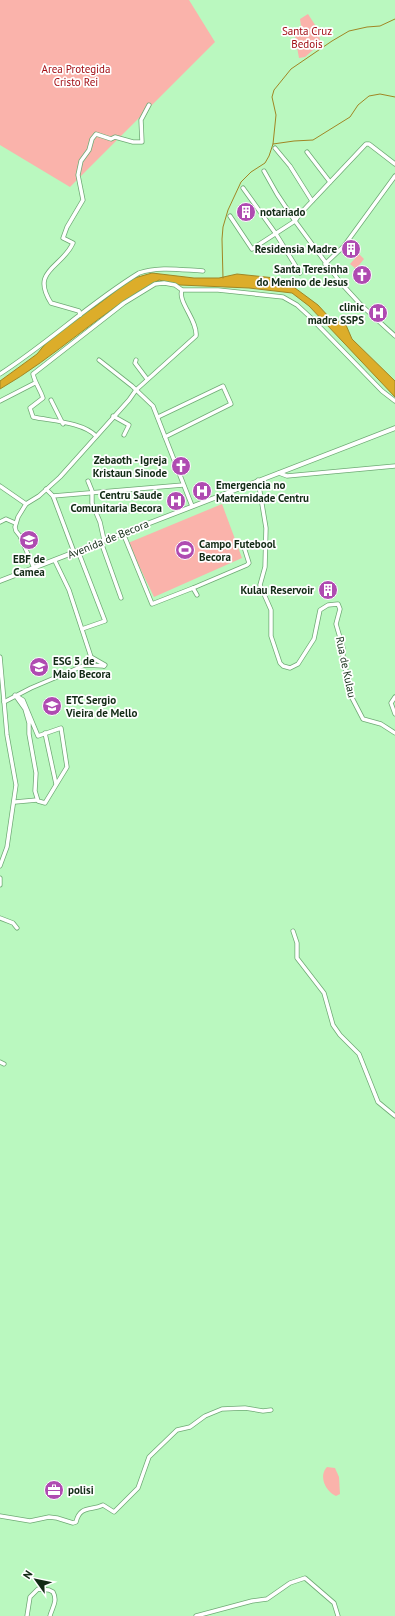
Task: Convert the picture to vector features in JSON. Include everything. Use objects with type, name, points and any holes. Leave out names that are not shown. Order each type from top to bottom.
[{"type":"main road","name":"Avenida de Becora","points":[[0,581],[55,561],[76,551],[395,428]]},
{"type":"street","points":[[80,315],[79,311],[51,303],[44,292],[43,284],[52,266],[65,256],[73,244],[63,238],[67,227],[83,200],[78,176],[81,161],[89,150],[92,140],[96,134],[111,139],[115,138],[133,142],[142,142],[141,120],[149,105]]},
{"type":"street","points":[[230,216],[252,249],[295,221],[312,200],[366,144],[369,144],[395,164]]},
{"type":"street","points":[[275,148],[290,166],[312,200]]},
{"type":"street","points":[[308,152],[330,182]]},
{"type":"street","points":[[264,171],[295,221],[325,264],[362,306],[395,336]]},
{"type":"street","points":[[325,264],[344,246],[395,176]]},
{"type":"street","points":[[242,188],[276,234],[300,274]]},
{"type":"street","points":[[0,374],[139,273],[147,270],[172,269],[203,271]]},
{"type":"street","points":[[96,436],[93,432],[78,425],[63,424],[33,417],[30,408],[43,398],[35,383],[33,374],[124,303],[155,284],[170,284],[182,290],[218,290],[290,299],[310,317],[382,391],[395,401]]},
{"type":"street","points":[[34,568],[20,536],[16,532],[15,523],[26,504],[46,489],[129,400],[136,390],[196,336],[196,331],[191,317],[181,298],[182,290]]},
{"type":"street","points":[[99,360],[153,406],[192,506]]},
{"type":"street","points":[[136,360],[135,362],[147,379]]},
{"type":"street","points":[[0,401],[35,383]]},
{"type":"street","points":[[158,417],[223,386],[231,404],[165,437]]},
{"type":"street","points":[[51,400],[63,424]]},
{"type":"street","points":[[113,416],[129,425],[124,435]]},
{"type":"street","points":[[279,473],[287,476],[395,466]]},
{"type":"street","name":"Rua de Kulau","points":[[258,480],[266,528],[265,567],[260,585],[271,610],[271,636],[280,663],[283,666],[290,668],[298,664],[314,639],[320,610],[328,605],[338,604],[340,609],[336,624],[342,643],[344,668],[349,674],[350,694],[363,719],[381,724],[395,733]]},
{"type":"street","points":[[88,481],[93,493],[92,503],[100,522],[103,541],[121,598]]},
{"type":"street","points":[[53,496],[183,485]]},
{"type":"street","points":[[0,486],[26,504]]},
{"type":"street","points":[[46,489],[53,496],[106,621],[82,629]]},
{"type":"street","points":[[0,522],[6,519],[15,523]]},
{"type":"street","points":[[123,533],[152,604],[247,565],[249,563],[244,547]]},
{"type":"street","points":[[4,702],[15,695],[85,665],[104,666],[105,664],[91,657],[69,590],[55,561]]},
{"type":"street","points":[[193,588],[197,595]]},
{"type":"street","points":[[0,657],[7,735],[16,785],[7,847],[0,866]]},
{"type":"street","points":[[15,695],[23,700],[38,736],[61,728],[67,767],[45,803],[37,800],[15,802],[34,802],[37,800]]},
{"type":"street","points":[[15,695],[24,709],[29,723],[29,734],[36,773],[34,791],[37,800]]},
{"type":"street","points":[[395,697],[391,703],[395,714]]},
{"type":"street","points":[[45,733],[56,784]]},
{"type":"street","points":[[0,878],[0,885]]},
{"type":"street","points":[[0,918],[13,923],[17,928]]},
{"type":"street","points":[[293,931],[297,943],[297,958],[324,993],[333,1025],[340,1035],[359,1054],[378,1102],[395,1116]]},
{"type":"street","points":[[0,1516],[30,1521],[49,1517],[73,1523],[76,1522],[78,1514],[85,1509],[103,1505],[114,1512],[138,1488],[148,1457],[177,1430],[190,1427],[205,1416],[222,1409],[245,1408],[263,1411],[271,1410]]},
{"type":"street","points":[[196,1616],[267,1599],[290,1583],[305,1578],[334,1603],[338,1616]]},
{"type":"street","points":[[27,1616],[30,1597],[38,1589],[53,1592],[55,1596],[54,1605],[50,1616]]},
{"type":"green space","name":"Area Protegida Cristo Rei","points":[[0,0],[189,0],[215,42],[70,187],[0,145]]},
{"type":"green space","name":"Santa Cruz Bedois","points":[[308,14],[317,28],[321,43],[305,57],[299,58],[294,31],[301,26],[300,19]]},
{"type":"green space","points":[[359,254],[364,259],[356,269],[350,264]]},
{"type":"green space","name":"Campo Futebool Becora","points":[[222,504],[242,558],[154,597],[128,543]]},
{"type":"green space","points":[[327,1467],[335,1468],[339,1477],[340,1494],[336,1496],[329,1491],[324,1483],[323,1475]]},
{"type":"shaded area","points":[[152,273],[194,278],[219,278],[237,274],[275,278],[291,285],[318,305],[329,317],[346,325],[352,339],[395,381],[395,397],[309,306],[292,293],[249,288],[180,285],[159,280],[118,305],[40,363],[0,389],[0,381],[37,354],[46,343],[74,320],[96,306],[131,279]]},
{"type":"waterway","points":[[223,278],[223,227],[228,210],[241,182],[251,172],[265,163],[269,156],[273,144],[276,115],[272,97],[274,90],[291,69],[349,31],[380,26],[395,19]]},
{"type":"waterway","points":[[273,144],[313,140],[350,117],[358,105],[369,96],[380,94],[395,97]]},
{"type":"place","name":"notariado","points":[[246,212]]},
{"type":"place","name":"Residensia Madre","points":[[351,249]]},
{"type":"place","name":"Santa Teresinha do Menino de Jesus","points":[[362,275]]},
{"type":"place","name":"clinic madre SSPS","points":[[378,313]]},
{"type":"place","name":"Zebaoth - Igreja Kristaun Sinode","points":[[181,466]]},
{"type":"place","name":"Emergencia no Maternidade Centru","points":[[202,491]]},
{"type":"place","name":"Centru Saude Comunitaria Becora","points":[[176,501]]},
{"type":"place","name":"EBF de Camea","points":[[29,540]]},
{"type":"place","name":"Campo Futebool Becora","points":[[185,550]]},
{"type":"place","name":"Kulau Reservoir","points":[[328,590]]},
{"type":"place","name":"ESG 5 de Maio Becora","points":[[39,667]]},
{"type":"place","name":"ETC Sergio Vieira de Mello","points":[[52,706]]},
{"type":"place","name":"polisi","points":[[54,1490]]}]
